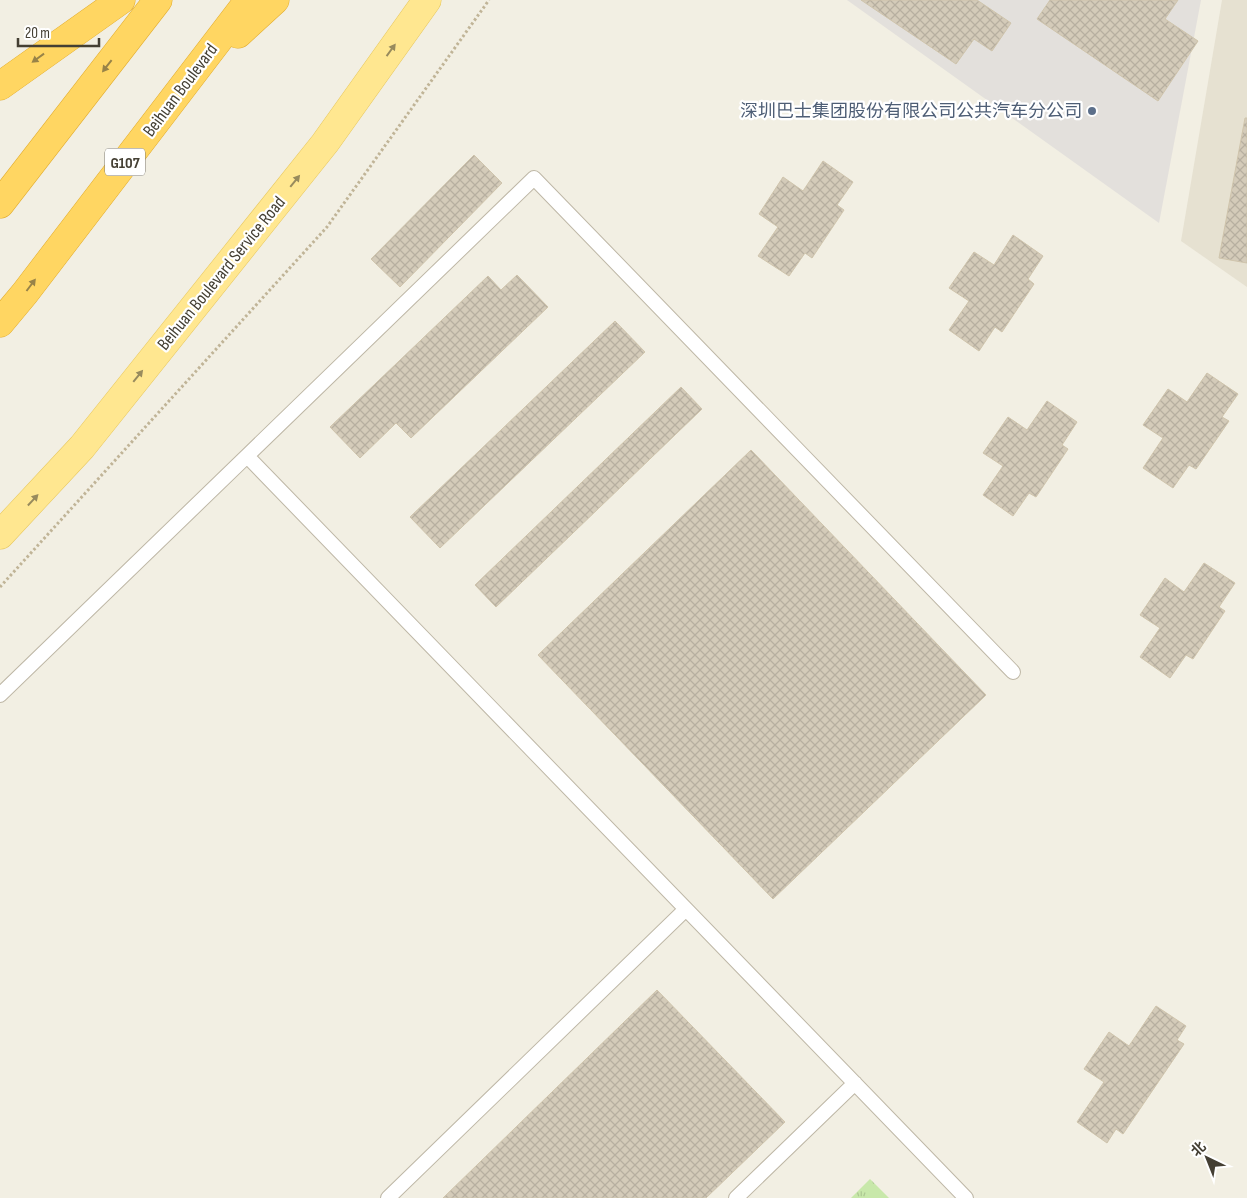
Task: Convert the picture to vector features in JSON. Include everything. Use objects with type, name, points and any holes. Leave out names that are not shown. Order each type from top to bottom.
[{"type":"highway","points":[[0,86],[121,0]]},
{"type":"highway","points":[[0,204],[158,0]]},
{"type":"highway","name":"Beihuan Boulevard","points":[[0,323],[249,0]]},
{"type":"highway","points":[[188,80],[275,0]]},
{"type":"main road","name":"Beihuan Boulevard Service Road","points":[[0,536],[82,447],[325,143],[427,0]]},
{"type":"lane","points":[[0,694],[534,178],[1013,672]]},
{"type":"lane","points":[[247,456],[966,1198]]},
{"type":"lane","points":[[388,1198],[686,909]]},
{"type":"lane","points":[[736,1198],[854,1083]]},
{"type":"path","points":[[0,587],[327,227],[489,0]]},
{"type":"shaded area","name":"深圳巴士集团股份有限公司公共汽车分公司","points":[[847,0],[1201,0],[1159,223]]},
{"type":"shaded area","points":[[1222,0],[1247,0],[1247,287],[1181,241]]},
{"type":"green space","points":[[870,1179],[889,1198],[851,1198]]},
{"type":"building","points":[[861,0],[977,0],[1011,23],[992,51],[974,39],[956,64]]},
{"type":"building","points":[[1050,0],[1178,0],[1165,19],[1198,41],[1158,101],[1037,19]]},
{"type":"building","points":[[1245,118],[1247,118],[1247,263],[1219,258]]},
{"type":"building","points":[[474,155],[502,183],[400,287],[371,259]]},
{"type":"building","points":[[823,161],[853,182],[837,205],[844,210],[812,258],[805,253],[789,276],[758,256],[778,227],[759,214],[783,177],[803,191]]},
{"type":"building","points":[[1013,235],[1043,256],[1028,279],[1034,284],[1002,332],[995,327],[979,351],[949,330],[969,301],[949,288],[974,252],[994,265]]},
{"type":"building","points":[[517,275],[548,307],[411,438],[396,423],[360,458],[330,427],[488,276],[501,290]]},
{"type":"building","points":[[615,321],[645,352],[440,548],[410,517]]},
{"type":"building","points":[[1207,373],[1238,394],[1222,417],[1229,421],[1196,469],[1189,465],[1173,488],[1143,468],[1163,438],[1143,425],[1168,389],[1187,402]]},
{"type":"building","points":[[681,387],[702,409],[496,607],[475,585]]},
{"type":"building","points":[[1047,401],[1077,422],[1062,445],[1068,449],[1036,497],[1029,493],[1013,516],[983,495],[1003,466],[983,453],[1008,417],[1027,430]]},
{"type":"building","points":[[751,450],[986,695],[773,899],[538,655]]},
{"type":"building","points":[[1204,563],[1235,583],[1219,607],[1225,611],[1193,659],[1186,655],[1170,678],[1140,657],[1160,628],[1140,615],[1165,578],[1184,592]]},
{"type":"building","points":[[657,990],[785,1122],[706,1198],[443,1198]]},
{"type":"building","points":[[1156,1006],[1186,1026],[1177,1040],[1184,1044],[1123,1134],[1116,1129],[1107,1143],[1077,1122],[1104,1082],[1084,1069],[1109,1032],[1129,1046]]},
{"type":"place","name":"深圳巴士集团股份有限公司公共汽车分公司","points":[[1092,111]]}]
